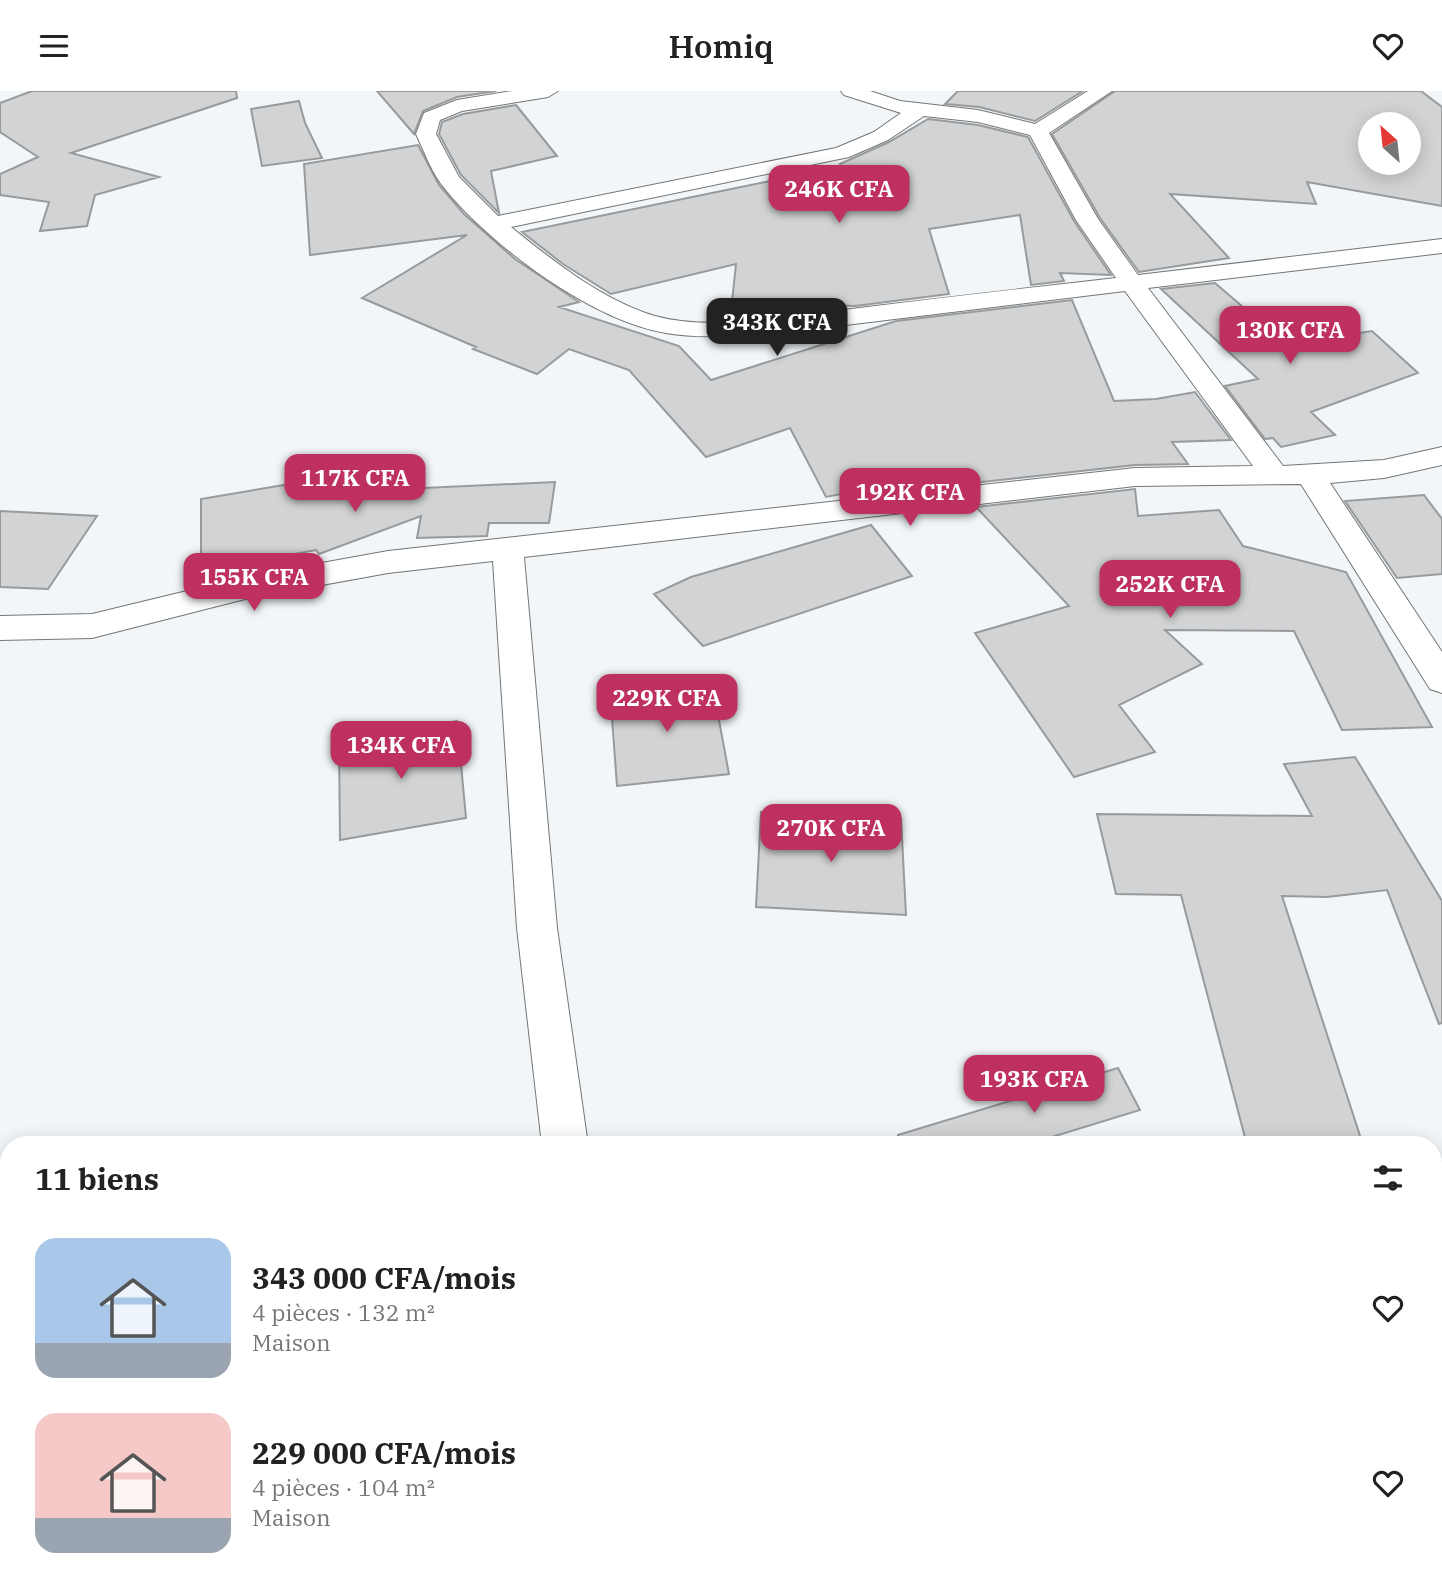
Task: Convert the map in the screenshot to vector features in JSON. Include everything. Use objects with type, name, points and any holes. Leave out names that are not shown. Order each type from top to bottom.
[{"type":"street","points":[[548,91],[457,106],[431,117],[426,134],[452,184],[491,224],[603,303],[649,322],[697,329],[788,324],[1133,285],[1442,246]]},
{"type":"street","points":[[851,91],[874,101],[920,110],[978,116],[1038,131],[1102,91]]},
{"type":"street","points":[[491,224],[842,153],[881,136],[920,110]]},
{"type":"street","points":[[1038,131],[1087,220],[1275,476]]},
{"type":"street","points":[[0,628],[56,629],[92,626],[282,581],[388,562],[1135,477],[1310,475],[1384,469],[1442,456]]},
{"type":"street","points":[[1310,475],[1442,680]]},
{"type":"street","points":[[508,548],[537,928],[564,1136]]},
{"type":"building","points":[[32,91],[236,91],[237,98],[71,153],[159,177],[95,195],[87,226],[40,231],[49,202],[0,195],[0,174],[38,157],[0,132],[0,103]]},
{"type":"building","points":[[377,91],[496,91],[457,97],[423,111],[414,134]]},
{"type":"building","points":[[958,91],[1083,91],[1035,121],[979,107],[945,104]]},
{"type":"building","points":[[1115,91],[1421,91],[1442,107],[1442,206],[1307,182],[1316,204],[1170,194],[1229,258],[1139,272],[1100,218],[1052,134]]},
{"type":"building","points":[[299,101],[305,123],[322,158],[262,166],[251,109]]},
{"type":"building","points":[[516,105],[557,156],[491,171],[499,213],[461,175],[439,134],[442,122],[463,114]]},
{"type":"building","points":[[928,119],[978,125],[1028,137],[1074,221],[1111,275],[1060,273],[1064,281],[1031,285],[1020,215],[929,229],[949,294],[855,306],[732,302],[736,264],[611,294],[563,264],[522,232],[843,166],[840,164],[889,142]]},
{"type":"building","points":[[418,145],[439,185],[464,214],[515,259],[579,302],[559,307],[679,346],[711,380],[896,321],[1072,300],[1114,401],[1156,399],[1195,392],[1231,440],[1172,442],[1188,464],[1135,465],[955,485],[945,474],[826,497],[790,428],[706,457],[629,370],[569,349],[537,374],[473,349],[476,347],[362,298],[467,235],[310,255],[304,164]]},
{"type":"building","points":[[1215,283],[1286,344],[1372,331],[1418,373],[1311,412],[1335,435],[1281,447],[1273,438],[1265,439],[1225,386],[1258,379],[1161,289]]},
{"type":"building","points":[[406,468],[402,489],[555,482],[549,523],[489,523],[487,536],[417,538],[421,516],[319,554],[316,550],[201,571],[201,499],[307,481],[310,472]]},
{"type":"building","points":[[1135,489],[1138,516],[1219,510],[1243,546],[1346,572],[1432,727],[1342,730],[1294,631],[1165,630],[1202,664],[1119,705],[1155,752],[1074,777],[975,633],[1069,606],[976,507]]},
{"type":"building","points":[[1424,495],[1442,519],[1442,574],[1397,578],[1345,501]]},
{"type":"building","points":[[0,511],[97,516],[48,589],[0,587]]},
{"type":"building","points":[[871,525],[912,576],[703,646],[654,594],[691,577]]},
{"type":"building","points":[[707,683],[716,704],[729,774],[617,786],[610,691]]},
{"type":"building","points":[[457,721],[466,818],[340,840],[339,742]]},
{"type":"building","points":[[1355,757],[1442,901],[1442,1023],[1439,1024],[1387,890],[1327,897],[1282,896],[1360,1136],[1245,1136],[1181,895],[1116,894],[1097,814],[1312,816],[1284,764]]},
{"type":"building","points":[[761,812],[901,818],[906,915],[756,907]]},
{"type":"building","points":[[1118,1068],[1140,1110],[1055,1136],[898,1135]]}]
